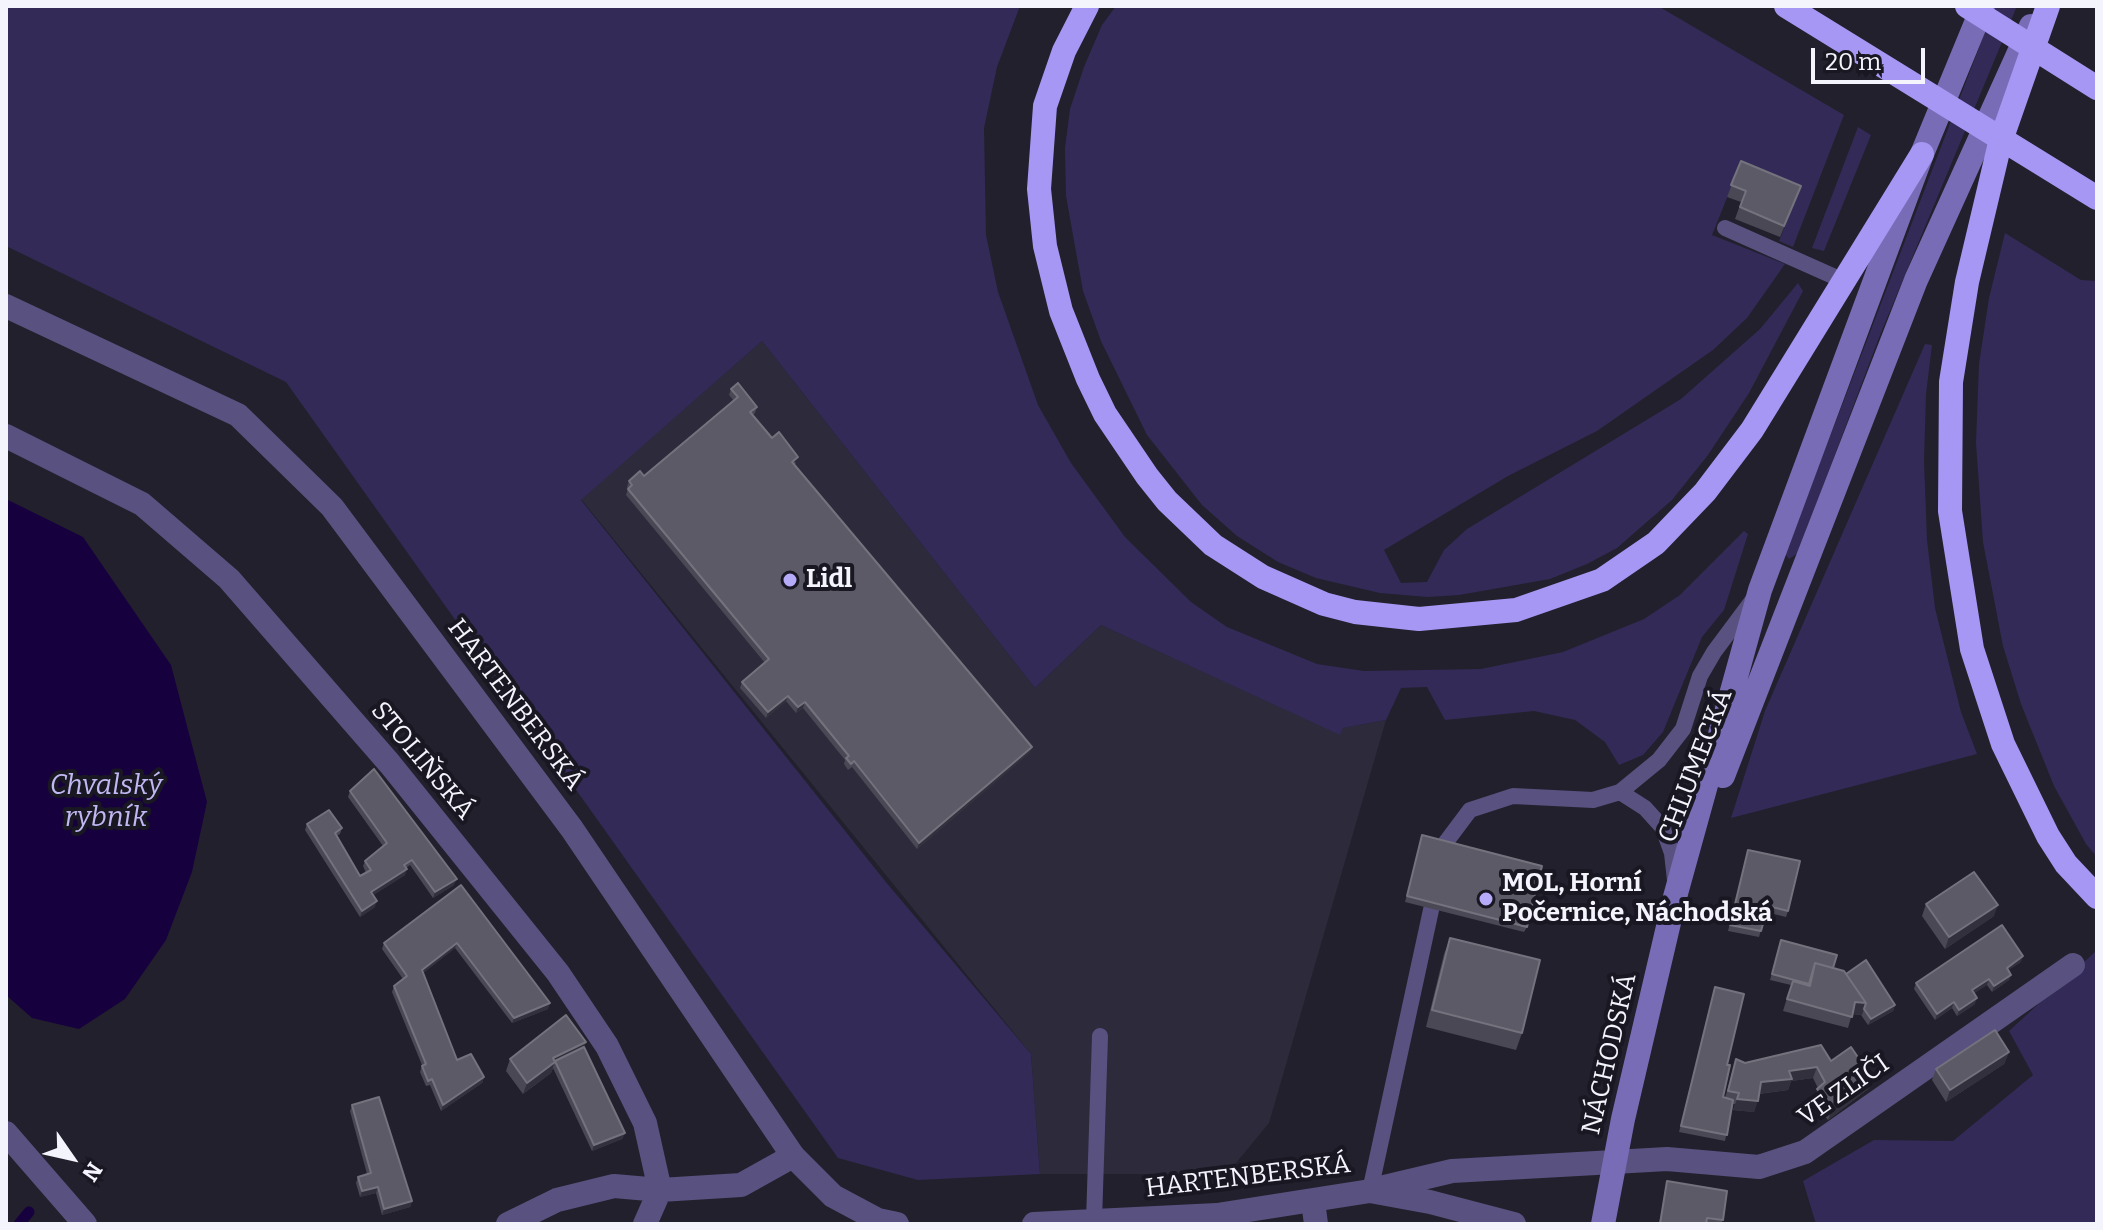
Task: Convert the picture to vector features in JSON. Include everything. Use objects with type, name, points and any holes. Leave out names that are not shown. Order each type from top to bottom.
[{"type":"highway","points":[[1087,6],[1053,78],[1045,106],[1039,160],[1045,246],[1073,344],[1105,414],[1167,501],[1235,561],[1324,604],[1355,612],[1419,619],[1516,610],[1571,593],[1631,563],[1681,519],[1727,465],[1922,154]]},
{"type":"highway","points":[[1777,6],[1813,22]]},
{"type":"highway","points":[[1786,6],[2097,198]]},
{"type":"highway","points":[[1967,6],[2097,88]]},
{"type":"highway","points":[[2048,6],[2000,143],[1967,282],[1951,382],[1950,511],[1965,617],[1991,713],[2032,809],[2066,864],[2097,897]]},
{"type":"main road","name":"CHLUMECKÁ","points":[[1675,897],[1760,590],[1922,154],[1983,6]]},
{"type":"main road","name":"CHLUMECKÁ","points":[[1675,897],[1910,294],[2040,6]]},
{"type":"main road","name":"NÁCHODSKÁ","points":[[1603,1224],[1614,1162],[1675,897]]},
{"type":"street","name":"HARTENBERSKÁ","points":[[6,306],[238,415],[332,507],[572,829],[793,1156],[833,1196],[866,1215],[897,1224]]},
{"type":"street","name":"STOLIŇSKÁ","points":[[6,436],[142,504],[229,579],[390,764],[558,973],[607,1046],[645,1123],[660,1190]]},
{"type":"street","name":"VE ZLIČI","points":[[1370,1191],[1452,1171],[1556,1168],[1667,1159],[1759,1167],[1805,1152],[2073,965]]},
{"type":"street","points":[[6,1133],[85,1224]]},
{"type":"street","points":[[508,1224],[557,1200],[614,1186],[660,1190],[741,1185],[793,1156]]},
{"type":"street","points":[[645,1224],[660,1190]]},
{"type":"street","name":"HARTENBERSKÁ","points":[[1034,1224],[1314,1212],[1370,1191],[1430,1202],[1514,1224]]},
{"type":"lane","points":[[1725,228],[1844,281]]},
{"type":"lane","points":[[1370,1191],[1446,842],[1470,810],[1513,796],[1593,800],[1620,792],[1672,746],[1683,729],[1700,676],[1760,590]]},
{"type":"lane","points":[[1620,792],[1645,808],[1663,828],[1672,853],[1675,897]]},
{"type":"lane","points":[[1094,1221],[1100,1036]]},
{"type":"shaded area","points":[[6,6],[1020,6],[997,67],[984,128],[986,235],[998,292],[1038,405],[1071,463],[1125,537],[1191,602],[1227,627],[1317,664],[1364,671],[1481,669],[1563,652],[1644,619],[1680,595],[1744,531],[1748,534],[1724,610],[1702,637],[1663,732],[1643,755],[1619,765],[1605,742],[1575,720],[1534,711],[1445,720],[1427,687],[1401,688],[1386,720],[1343,728],[1340,735],[1101,625],[1035,688],[762,341],[581,500],[885,881],[1031,1054],[1040,1174],[918,1180],[838,1158],[286,382],[6,246]]},
{"type":"shaded area","points":[[1116,6],[1658,6],[1844,115],[1793,247],[1779,241],[1797,197],[1737,173],[1712,235],[1785,264],[1747,318],[1713,350],[1597,431],[1508,476],[1384,550],[1401,583],[1427,582],[1444,550],[1467,529],[1681,399],[1760,329],[1798,283],[1803,291],[1749,393],[1708,455],[1672,500],[1617,548],[1550,579],[1459,595],[1428,597],[1380,593],[1316,578],[1278,562],[1237,536],[1202,505],[1147,435],[1101,341],[1083,291],[1066,196],[1065,148],[1070,109],[1084,67],[1102,25]]},
{"type":"shaded area","points":[[1995,6],[2017,6],[1880,335],[1798,553],[1789,559],[1785,554]]},
{"type":"shaded area","points":[[1858,127],[1871,135],[1824,251],[1812,248]]},
{"type":"shaded area","points":[[2005,233],[2081,280],[2097,281],[2097,857],[2086,844],[2054,786],[2021,704],[2003,646],[1983,542],[1976,443],[1979,364],[1989,298]]},
{"type":"shaded area","points":[[762,341],[1035,688],[1101,625],[1340,734],[1342,728],[1386,720],[1269,1123],[1227,1174],[1040,1174],[1031,1054],[581,499]]},
{"type":"shaded area","points":[[1925,344],[1932,345],[1926,394],[1924,461],[1927,540],[1935,608],[1961,712],[1977,754],[1731,818],[1765,711]]},
{"type":"shaded area","points":[[2097,950],[2097,1224],[1816,1224],[1803,1181],[1874,1140],[1953,1141],[2033,1075],[2009,1031]]},
{"type":"water","name":"Chvalský rybník","points":[[6,499],[83,537],[171,665],[207,802],[192,872],[166,940],[125,999],[79,1029],[32,1018],[6,995]]},
{"type":"building","points":[[1741,161],[1801,186],[1784,226],[1740,207],[1746,191],[1731,185]]},
{"type":"building","name":"Lidl","points":[[738,383],[757,407],[750,412],[772,438],[779,432],[798,457],[792,462],[1032,747],[919,843],[854,761],[851,764],[846,758],[849,756],[805,702],[798,707],[788,696],[768,712],[742,682],[769,659],[628,489],[632,485],[629,481],[640,471],[644,476],[738,397],[731,389]]},
{"type":"building","points":[[374,769],[457,879],[435,892],[412,860],[404,865],[407,869],[371,892],[377,901],[362,911],[307,824],[329,810],[342,828],[335,833],[360,876],[371,870],[365,861],[387,843],[350,791]]},
{"type":"building","points":[[1422,835],[1542,866],[1527,927],[1407,896]]},
{"type":"building","points":[[1748,850],[1800,861],[1788,911],[1768,906],[1761,931],[1730,925]]},
{"type":"building","points":[[1974,872],[1998,905],[1949,937],[1926,904]]},
{"type":"building","points":[[461,885],[550,1003],[514,1018],[457,943],[422,970],[457,1060],[471,1054],[484,1077],[443,1105],[432,1079],[428,1081],[422,1066],[426,1064],[394,986],[407,976],[384,943]]},
{"type":"building","points":[[2002,925],[2023,956],[2007,968],[2011,975],[1994,986],[1989,979],[1972,990],[1977,998],[1959,1010],[1954,1002],[1937,1014],[1916,983]]},
{"type":"building","points":[[1450,938],[1540,960],[1522,1033],[1432,1010]]},
{"type":"building","points":[[1781,940],[1837,955],[1833,968],[1815,963],[1809,984],[1772,974]]},
{"type":"building","points":[[1866,960],[1895,1005],[1871,1019],[1864,1009],[1866,1003],[1846,974]]},
{"type":"building","points":[[1815,963],[1844,971],[1866,1003],[1855,1002],[1852,1017],[1787,999],[1793,981],[1810,986]]},
{"type":"building","points":[[1715,987],[1744,994],[1727,1065],[1730,1065],[1723,1097],[1733,1100],[1727,1135],[1681,1126]]},
{"type":"building","points":[[566,1015],[586,1042],[553,1058],[555,1062],[527,1083],[510,1059]]},
{"type":"building","points":[[1995,1030],[2009,1052],[1950,1090],[1936,1069]]},
{"type":"building","points":[[1821,1045],[1831,1061],[1851,1047],[1872,1078],[1832,1108],[1817,1089],[1825,1082],[1817,1067],[1789,1071],[1792,1079],[1761,1082],[1758,1101],[1737,1099],[1739,1093],[1728,1091],[1736,1059],[1745,1063]]},
{"type":"building","points":[[584,1047],[625,1133],[594,1145],[555,1061]]},
{"type":"building","points":[[379,1097],[412,1201],[384,1209],[378,1187],[362,1191],[358,1177],[371,1173],[352,1105]]},
{"type":"building","points":[[1667,1181],[1727,1191],[1723,1220],[1707,1218],[1706,1224],[1660,1224]]},
{"type":"waterway","points":[[19,1224],[29,1212]]},
{"type":"place","name":"Lidl","points":[[790,580]]},
{"type":"place","name":"MOL, Horní Počernice, Náchodská","points":[[1486,899]]}]
